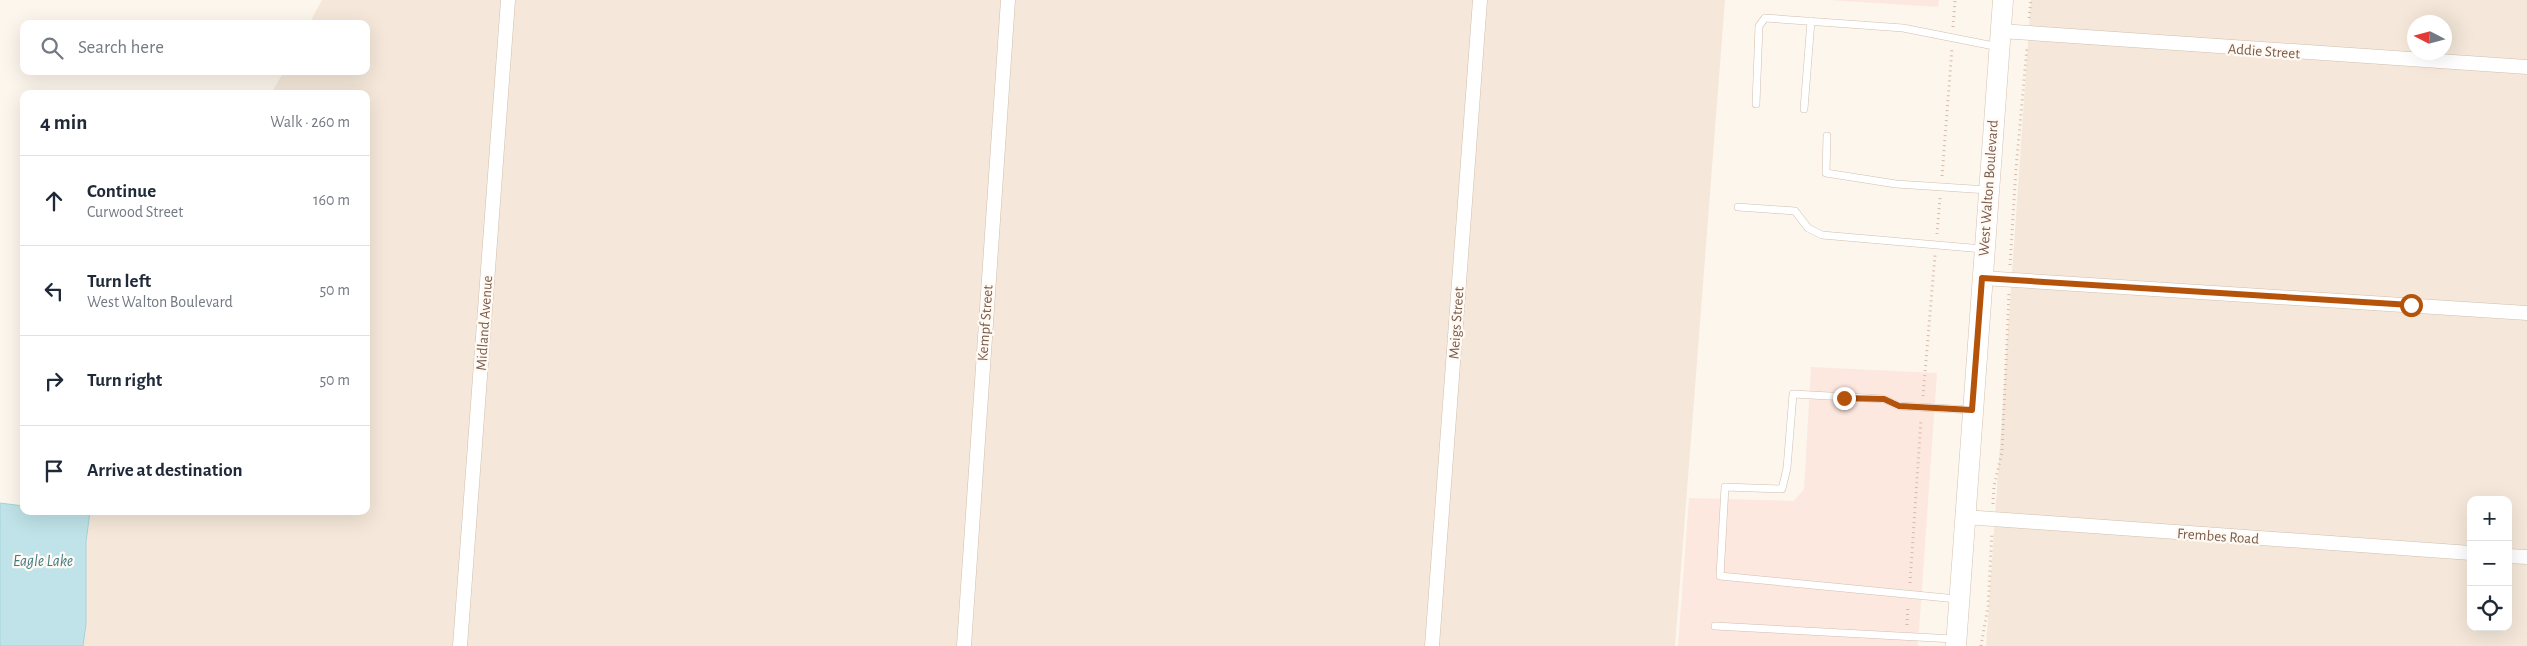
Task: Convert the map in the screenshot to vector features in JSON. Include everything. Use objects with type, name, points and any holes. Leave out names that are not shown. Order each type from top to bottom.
[{"type":"main road","name":"West Walton Boulevard","points":[[1957,643],[1972,410],[2003,0]]},
{"type":"street","name":"Midland Avenue","points":[[460,646],[508,0]]},
{"type":"street","name":"Kempf Street","points":[[964,646],[1008,0]]},
{"type":"street","name":"Meigs Street","points":[[1432,646],[1480,0]]},
{"type":"street","name":"Addie Street","points":[[2000,39],[2028,34],[2527,67]]},
{"type":"street","points":[[1982,278],[2527,313]]},
{"type":"street","name":"Frembes Road","points":[[1965,518],[2467,553]]},
{"type":"street","points":[[2512,556],[2527,557]]},
{"type":"lane","points":[[1756,104],[1759,26],[1765,18],[1904,28],[1952,38],[2000,39]]},
{"type":"lane","points":[[1804,109],[1811,22]]},
{"type":"lane","points":[[1827,136],[1826,173],[1896,184],[1988,190]]},
{"type":"lane","points":[[1738,207],[1795,211],[1808,228],[1822,235],[1984,249]]},
{"type":"lane","points":[[1960,599],[1720,576],[1725,487],[1782,489],[1787,468],[1792,394],[1884,399],[1899,406],[1972,410]]},
{"type":"lane","points":[[1715,626],[1906,636],[1957,643]]},
{"type":"path","points":[[1906,636],[1922,408],[1955,0]]},
{"type":"path","points":[[1981,646],[1988,606],[1994,486],[2002,452],[2009,280],[2016,169],[2031,0]]},
{"type":"shaded area","points":[[322,0],[1725,0],[1675,646],[8,646],[66,515],[370,515],[370,90],[273,90],[282,75],[370,75],[370,20],[311,20]]},
{"type":"shaded area","points":[[1829,0],[1939,0],[1938,7]]},
{"type":"shaded area","points":[[2031,0],[2527,0],[2527,646],[1986,646]]},
{"type":"shaded area","points":[[1811,367],[1937,373],[1918,646],[1678,646],[1689,498],[1794,501],[1804,489]]},
{"type":"water","name":"Eagle Lake","points":[[0,503],[20,506],[20,515],[89,515],[86,542],[86,624],[83,646],[0,646]]},
{"type":"route","points":[[1844,398],[1884,399],[1899,406],[1972,410],[1982,278],[2411,305]]}]
